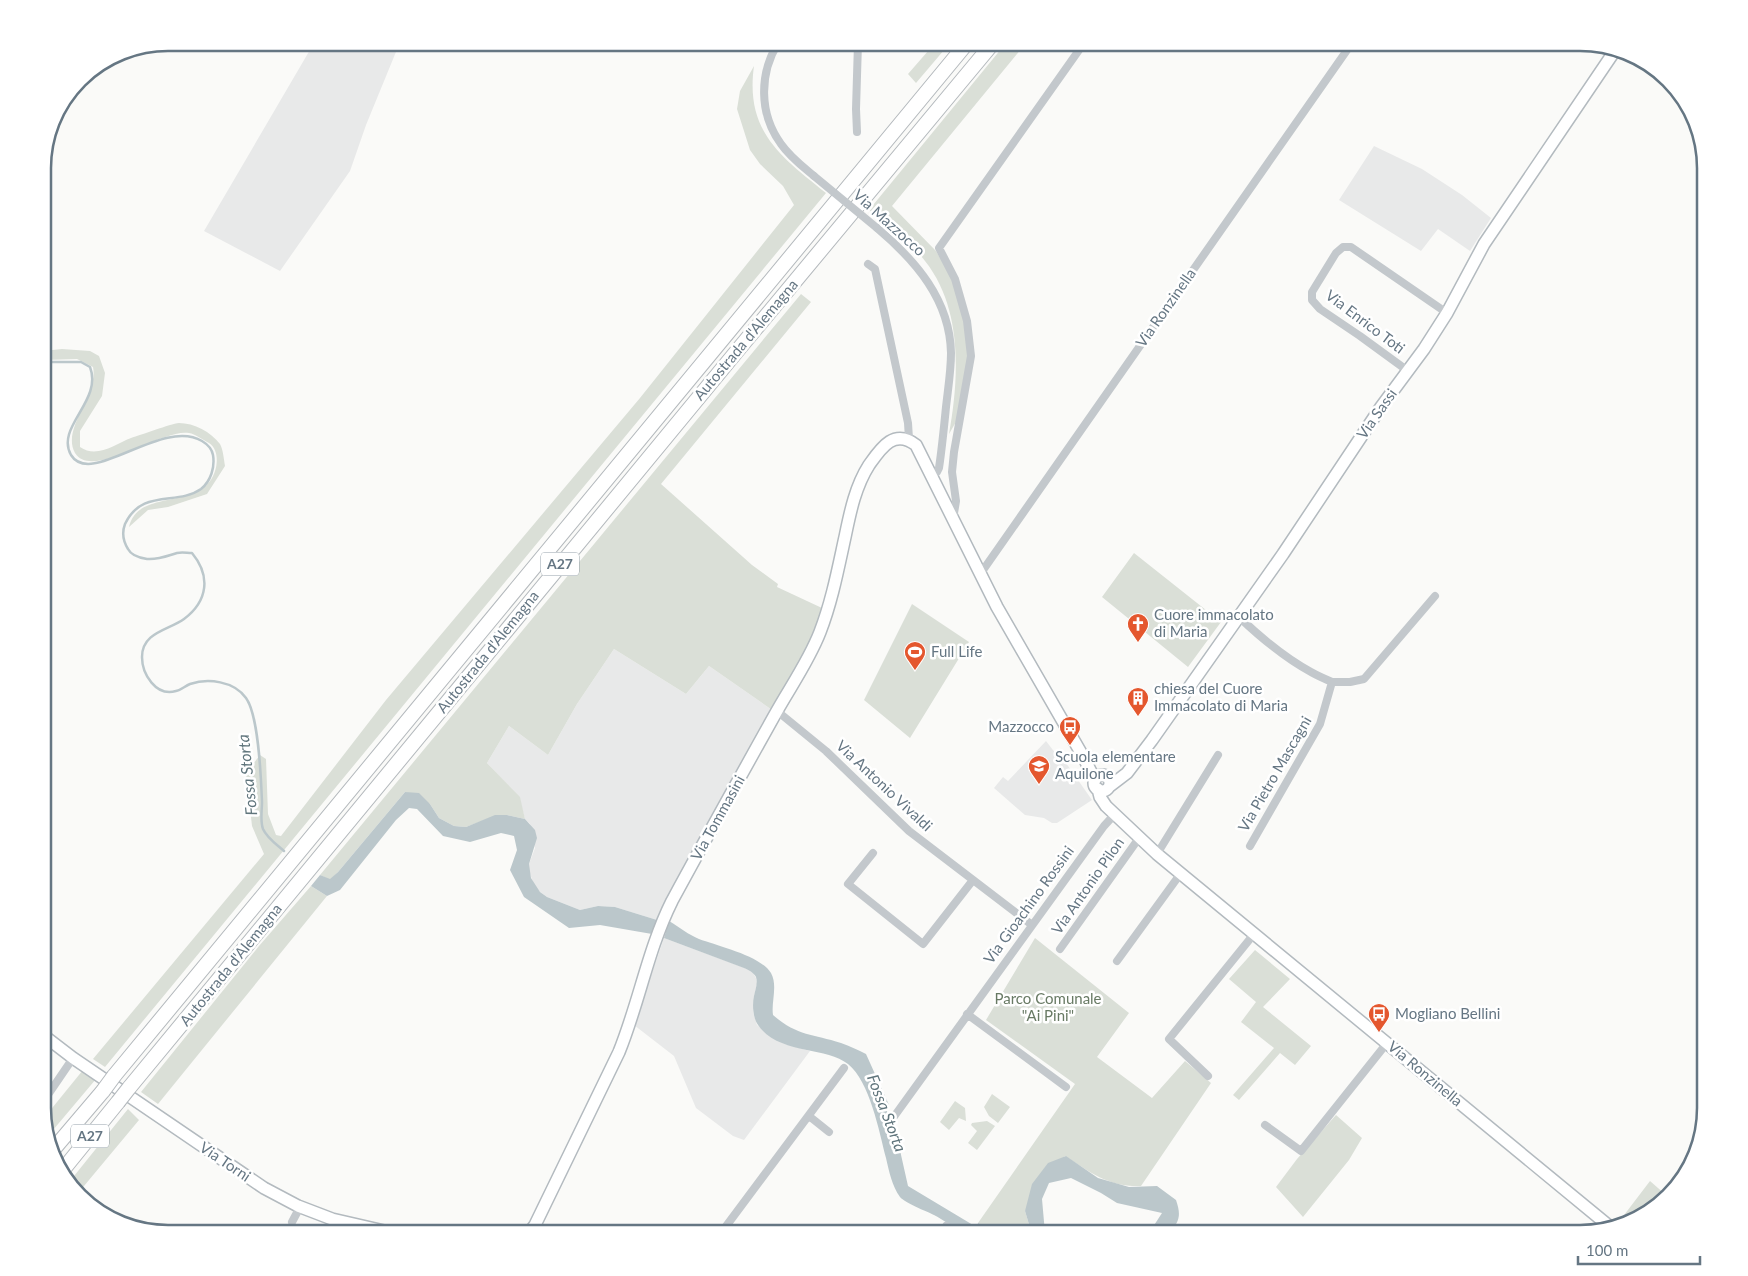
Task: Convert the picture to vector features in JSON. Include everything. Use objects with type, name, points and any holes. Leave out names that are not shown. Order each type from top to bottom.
[{"type":"highway","name":"Autostrada d'Alemagna","points":[[57,1145],[959,51]]},
{"type":"highway","name":"Autostrada d'Alemagna","points":[[67,1165],[736,351],[985,51]]},
{"type":"street","points":[[953,520],[956,501],[952,472],[954,452],[971,356],[967,321],[955,279],[939,248],[1077,51]]},
{"type":"street","name":"Via Ronzinella","points":[[981,572],[1346,51]]},
{"type":"street","name":"Via Mazzocco","points":[[773,52],[769,61],[764,92],[767,113],[781,145],[791,156],[906,254],[924,276],[939,302],[948,331],[951,352],[950,378],[939,468],[932,476]]},
{"type":"street","points":[[857,132],[858,52]]},
{"type":"street","name":"Via Sassi","points":[[1103,782],[1127,772],[1152,740],[1283,554],[1381,407],[1447,313],[1484,244],[1611,56]]},
{"type":"street","name":"Via Enrico Toti","points":[[1408,371],[1320,309],[1312,300],[1312,292],[1336,253],[1343,247],[1351,247],[1447,313]]},
{"type":"street","name":"Via Ronzinella","points":[[868,264],[875,269],[912,442],[932,476],[998,607],[1084,758],[1103,782],[1107,801],[1112,801],[1126,825]]},
{"type":"street","name":"Via Tommasini","points":[[534,1225],[619,1052],[630,1024],[664,917],[776,711],[806,662],[822,627],[830,604],[852,504],[863,477],[883,447],[890,441],[899,438],[912,442]]},
{"type":"street","points":[[1239,616],[1258,635],[1310,672],[1332,682],[1350,682],[1364,679],[1435,596]]},
{"type":"street","name":"Via Pietro Mascagni","points":[[1250,846],[1320,724],[1326,709],[1332,682]]},
{"type":"street","name":"Via Antonio Vivaldi","points":[[776,711],[826,751],[909,831],[1032,925]]},
{"type":"street","points":[[1157,854],[1218,755]]},
{"type":"street","name":"Via Ronzinella","points":[[1103,782],[1103,802],[1157,854],[1604,1222]]},
{"type":"street","name":"Via Gioachino Rossini","points":[[893,1118],[1107,821],[1115,814]]},
{"type":"street","name":"Via Antonio Pilon","points":[[1060,949],[1139,838]]},
{"type":"street","points":[[872,853],[848,884],[923,944],[973,880]]},
{"type":"street","points":[[1117,961],[1181,873]]},
{"type":"street","points":[[1208,1076],[1168,1039],[1254,934]]},
{"type":"street","points":[[967,1014],[1066,1088]]},
{"type":"street","name":"Via Torni","points":[[52,1041],[73,1058],[264,1188],[300,1207],[332,1219],[356,1225]]},
{"type":"street","points":[[1265,1124],[1301,1151],[1387,1043]]},
{"type":"street","points":[[52,1089],[73,1058]]},
{"type":"street","points":[[728,1225],[844,1068]]},
{"type":"street","points":[[809,1116],[829,1132]]},
{"type":"street","points":[[292,1222],[300,1207]]},
{"type":"shaded area","points":[[309,52],[396,52],[366,125],[350,171],[280,271],[204,231]]},
{"type":"shaded area","points":[[1374,146],[1422,169],[1462,195],[1491,218],[1470,251],[1438,229],[1421,251],[1339,200]]},
{"type":"shaded area","points":[[614,649],[686,694],[709,666],[775,712],[657,920],[615,907],[598,906],[580,910],[547,897],[540,892],[534,885],[529,871],[529,864],[535,848],[530,824],[525,819],[519,797],[487,763],[509,726],[548,755],[577,704]]},
{"type":"shaded area","name":"Scuola elementare Aquilone","points":[[1046,741],[1056,754],[1059,753],[1092,800],[1057,823],[1052,823],[1044,818],[1025,815],[994,788],[1003,777],[1008,781]]},
{"type":"shaded area","points":[[664,938],[745,968],[753,973],[757,984],[753,1012],[757,1025],[785,1044],[810,1051],[744,1140],[733,1136],[696,1108],[674,1056],[634,1025]]},
{"type":"green space","points":[[928,51],[943,51],[916,83],[908,74]]},
{"type":"green space","points":[[999,51],[1019,51],[892,206],[936,251],[961,293],[971,349],[964,408],[949,434],[956,367],[952,322],[946,300],[937,280],[925,261],[899,234],[869,210]]},
{"type":"green space","points":[[754,66],[753,89],[755,108],[769,140],[794,167],[826,193],[105,1067],[93,1059],[264,854],[252,826],[246,773],[260,755],[266,759],[268,814],[276,835],[281,836],[386,700],[640,398],[794,205],[783,186],[760,164],[750,150],[737,109],[740,91]]},
{"type":"green space","points":[[801,294],[811,302],[661,484],[752,565],[778,584],[777,587],[822,608],[810,643],[775,712],[709,666],[686,694],[614,649],[577,704],[548,755],[509,726],[487,763],[520,797],[525,819],[507,815],[495,816],[466,827],[454,826],[439,818],[430,804],[405,792],[330,880],[320,875]]},
{"type":"green space","points":[[52,350],[90,351],[99,356],[105,373],[102,396],[80,431],[80,447],[93,452],[99,451],[131,438],[175,424],[185,423],[196,426],[207,432],[220,444],[224,458],[225,466],[207,494],[168,507],[148,510],[129,527],[135,515],[144,507],[184,496],[208,484],[216,467],[216,452],[209,443],[189,433],[162,438],[111,458],[96,461],[84,460],[75,453],[72,443],[76,422],[91,389],[93,367],[77,359],[52,360]]},
{"type":"green space","points":[[1134,553],[1221,622],[1188,667],[1102,597]]},
{"type":"green space","name":"Full Life","points":[[912,604],[969,642],[910,738],[864,700]]},
{"type":"green space","points":[[311,886],[327,896],[158,1104],[141,1092],[259,946]]},
{"type":"green space","name":"Parco Comunale \"Ai Pini\"","points":[[1035,938],[1129,1013],[1097,1057],[1152,1098],[1185,1061],[1211,1083],[1141,1186],[1119,1184],[1101,1178],[1065,1156],[1025,1211],[1029,1225],[983,1225],[978,1223],[1075,1084],[986,1020]]},
{"type":"green space","points":[[1255,950],[1290,979],[1263,1007],[1311,1046],[1295,1065],[1280,1053],[1239,1100],[1233,1095],[1274,1048],[1241,1022],[1256,1002],[1229,979]]},
{"type":"green space","points":[[83,1070],[96,1079],[54,1129],[52,1108]]},
{"type":"green space","points":[[992,1094],[1010,1107],[998,1123],[989,1116],[984,1107]]},
{"type":"green space","points":[[955,1101],[965,1108],[966,1121],[959,1118],[949,1130],[940,1122]]},
{"type":"green space","points":[[128,1109],[139,1120],[83,1187],[74,1176]]},
{"type":"green space","points":[[1336,1115],[1362,1138],[1349,1160],[1303,1217],[1276,1187],[1297,1159]]},
{"type":"green space","points":[[987,1121],[995,1126],[977,1150],[968,1143],[977,1131],[971,1125],[972,1123]]},
{"type":"green space","points":[[1650,1181],[1661,1191],[1651,1201],[1623,1216]]},
{"type":"water","points":[[405,792],[419,793],[430,804],[439,818],[454,826],[466,827],[495,815],[507,815],[525,819],[535,830],[537,838],[529,864],[531,878],[540,892],[547,897],[580,910],[598,906],[615,907],[657,920],[652,934],[600,925],[569,928],[524,897],[510,870],[517,850],[514,836],[501,833],[470,842],[443,836],[417,809],[409,808],[396,820],[340,890],[327,896],[311,886],[320,875],[330,879],[338,872]]},
{"type":"water","points":[[669,921],[695,937],[738,952],[758,962],[766,967],[773,978],[773,1015],[798,1031],[841,1043],[866,1054],[889,1105],[886,1109],[897,1137],[908,1186],[973,1225],[951,1225],[900,1197],[891,1178],[873,1108],[856,1072],[839,1058],[790,1046],[767,1035],[756,1022],[754,1015],[753,1003],[757,982],[754,974],[744,968],[664,938]]},
{"type":"water","points":[[1066,1156],[1098,1178],[1129,1187],[1157,1186],[1176,1200],[1179,1210],[1178,1221],[1175,1225],[1154,1225],[1162,1213],[1117,1203],[1071,1178],[1049,1183],[1042,1199],[1044,1225],[1029,1225],[1025,1211],[1032,1184],[1048,1163]]},
{"type":"waterway","name":"Fossa Storta","points":[[52,362],[81,362],[90,367],[92,379],[90,391],[69,434],[68,445],[71,455],[81,463],[94,463],[111,459],[167,438],[186,436],[202,441],[212,451],[212,474],[201,489],[192,494],[160,499],[141,506],[132,513],[125,524],[124,540],[133,555],[151,559],[179,553],[192,553],[202,570],[204,579],[202,596],[192,612],[178,623],[157,633],[146,642],[142,657],[144,670],[152,683],[162,691],[176,691],[197,682],[212,681],[235,688],[246,698],[257,733],[262,792],[262,826],[269,838],[284,851]]},
{"type":"place","name":"Cuore immacolato di Maria","points":[[1138,643]]},
{"type":"place","name":"Full Life","points":[[915,671]]},
{"type":"place","name":"chiesa del Cuore Immacolato di Maria","points":[[1138,717]]},
{"type":"place","name":"Mazzocco","points":[[1070,746]]},
{"type":"place","name":"Scuola elementare Aquilone","points":[[1039,785]]},
{"type":"place","name":"Mogliano Bellini","points":[[1379,1033]]}]
